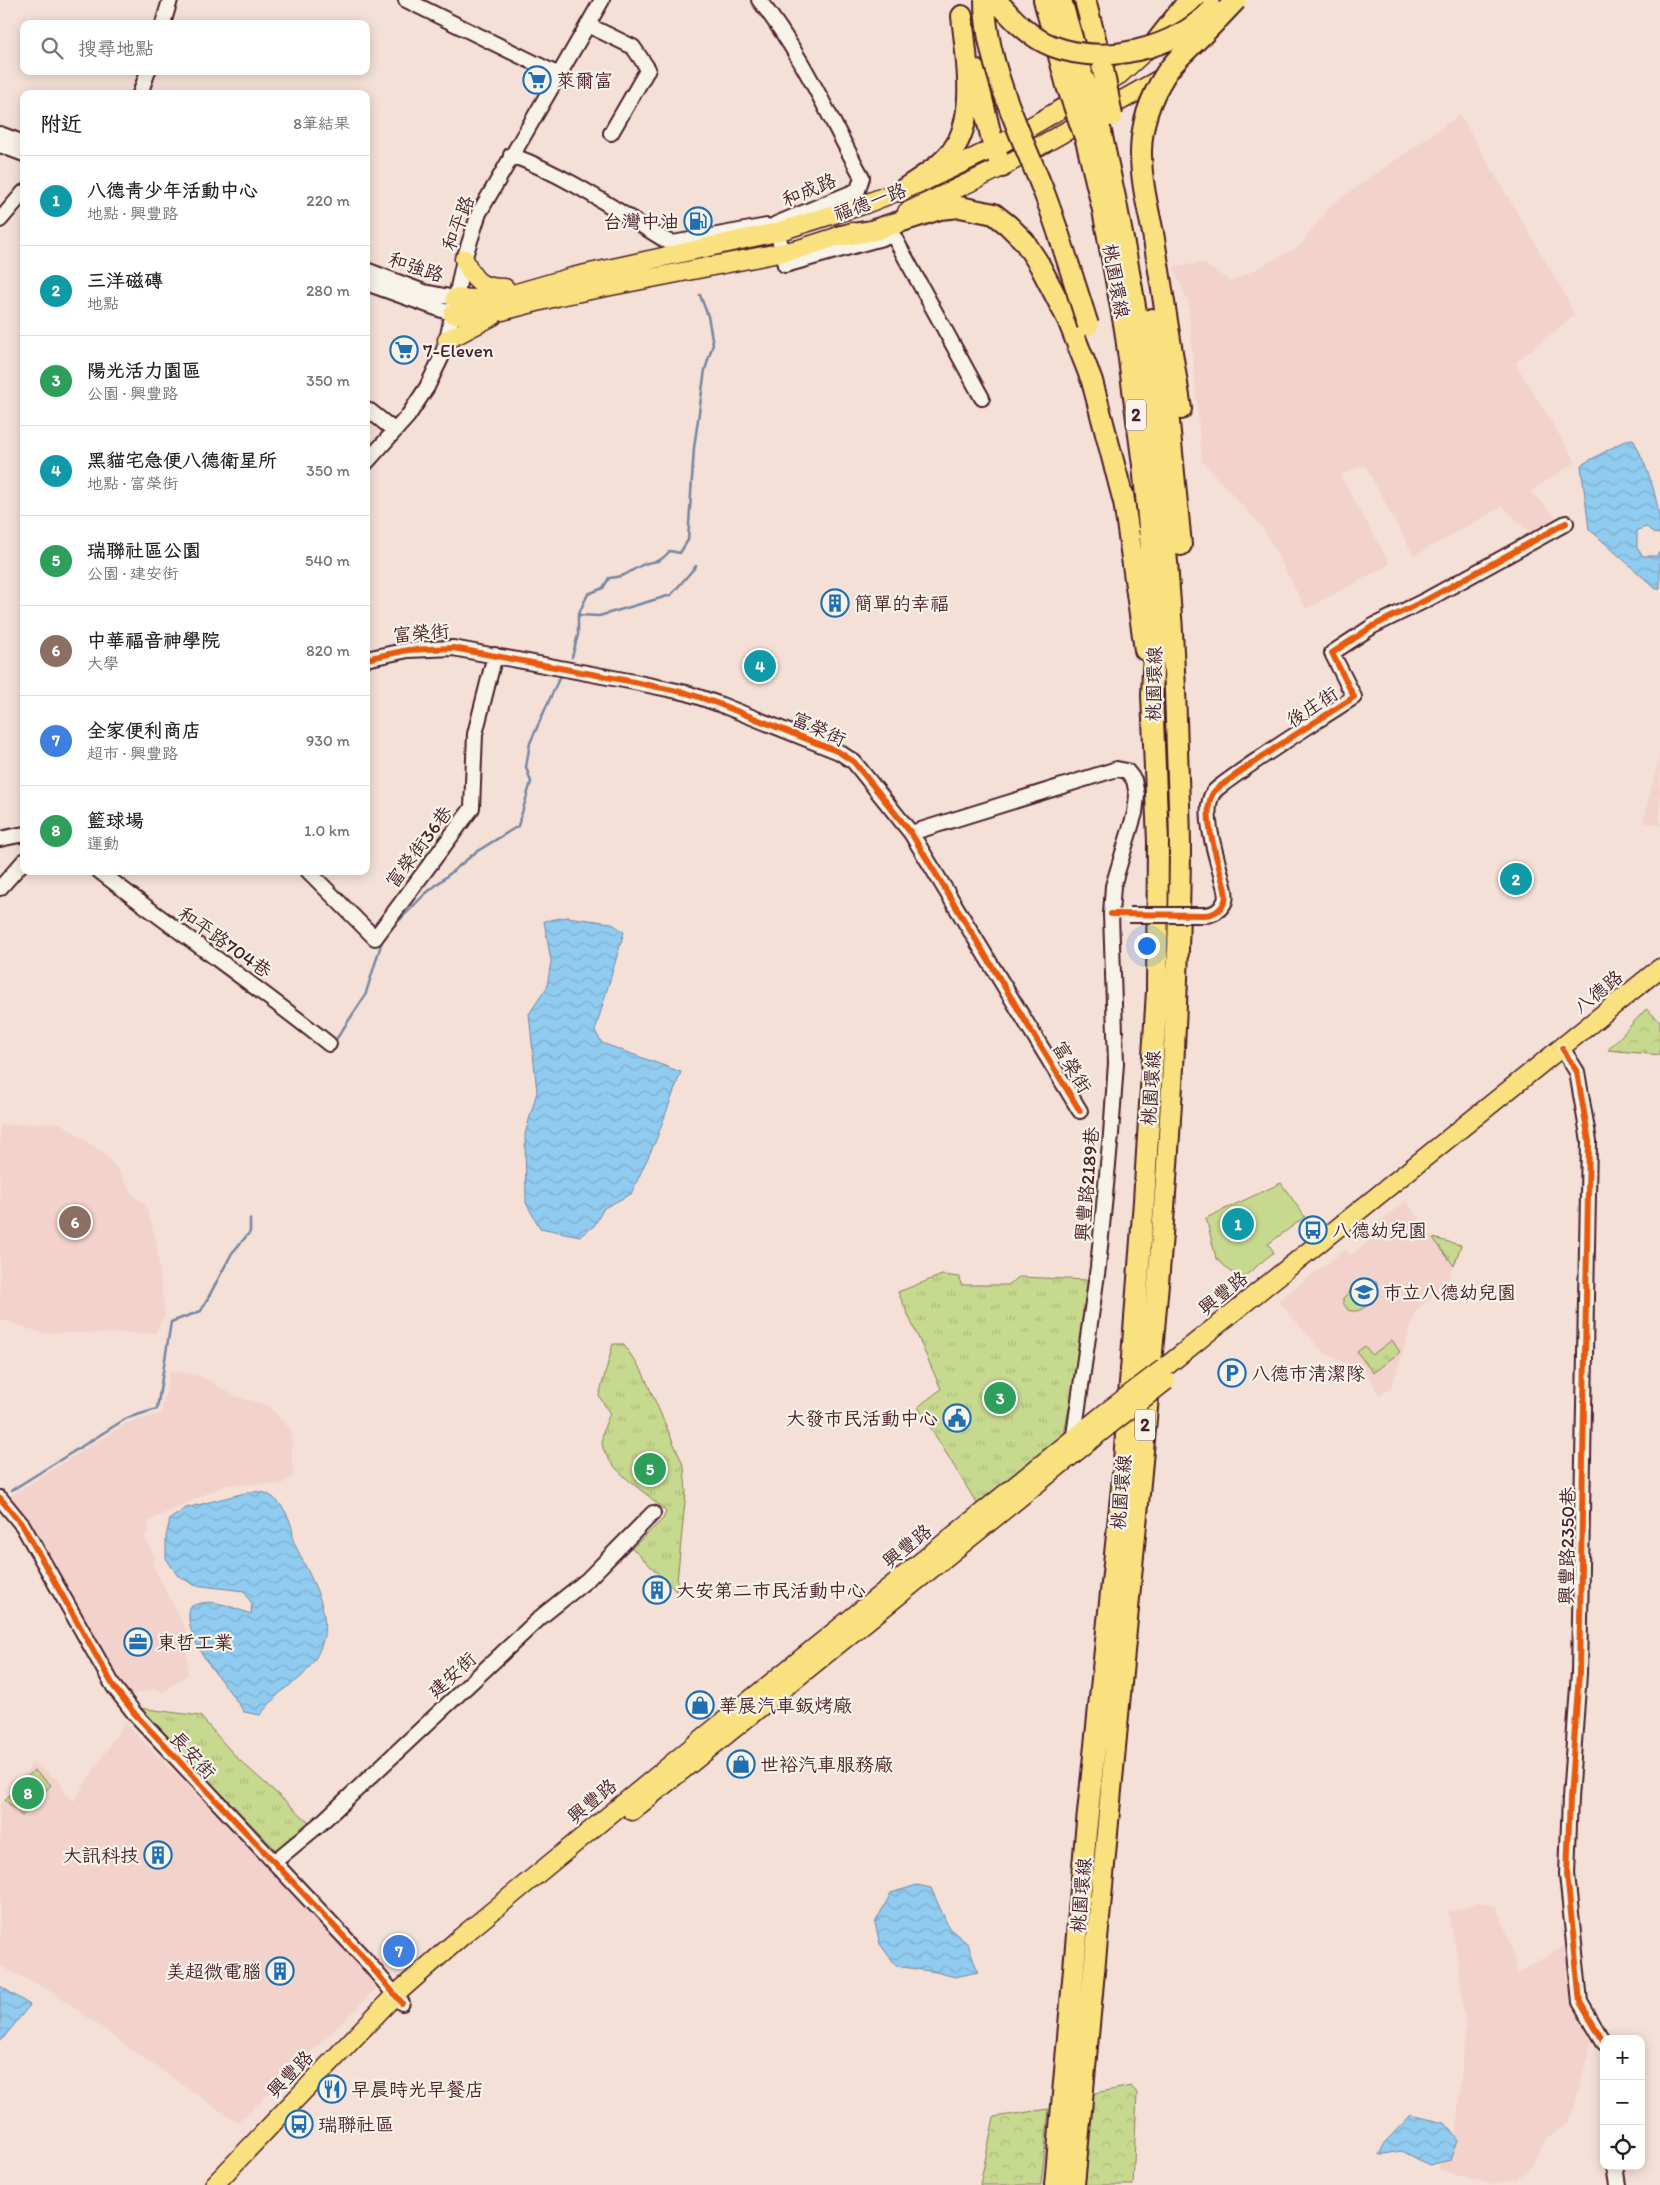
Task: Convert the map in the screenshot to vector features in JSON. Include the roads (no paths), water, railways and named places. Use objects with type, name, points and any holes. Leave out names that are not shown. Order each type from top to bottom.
[{"type":"highway","points":[[985,0],[988,28],[999,77],[1057,228],[1088,325],[1111,407],[1152,694]]},
{"type":"highway","points":[[996,0],[1020,26],[1052,46],[1072,51],[1107,54],[1133,52],[1172,40],[1209,14],[1223,0]]},
{"type":"highway","name":"桃園環線","points":[[1044,0],[1075,83],[1100,130],[1126,247],[1149,389],[1166,547],[1175,663],[1180,846],[1175,1030],[1164,1204],[1140,1488],[1074,2185]]},
{"type":"highway","name":"桃園環線","points":[[1061,0],[1075,83]]},
{"type":"highway","points":[[1085,0],[1102,69],[1100,130],[1168,412],[1181,545]]},
{"type":"highway","points":[[1157,41],[1189,0]]},
{"type":"highway","points":[[1175,663],[1181,586],[1181,545],[1186,450],[1177,375],[1166,322],[1144,189],[1140,160],[1141,141],[1145,117],[1165,74],[1236,0]]},
{"type":"highway","points":[[960,8],[994,148],[1002,168]]},
{"type":"highway","points":[[901,191],[934,168],[952,151],[962,132],[967,98],[960,8]]},
{"type":"highway","name":"桃園環線","points":[[1055,2185],[1086,1832],[1122,1487],[1145,1192],[1157,991],[1158,842],[1152,694],[1156,625],[1151,548],[1143,466],[1124,329],[1103,210],[1100,130]]},
{"type":"highway","points":[[840,236],[871,231],[940,209],[960,206],[994,214],[1008,225],[1024,241],[1039,264],[1071,328],[1102,414],[1125,506]]},
{"type":"main road","name":"福德一路","points":[[454,306],[477,299],[513,294],[777,228],[901,191],[994,148],[1119,75],[1204,0]]},
{"type":"main road","name":"福德一路","points":[[454,306],[469,315],[502,311],[560,296],[781,252],[840,236],[915,208],[1002,168],[1162,78],[1197,52],[1248,0]]},
{"type":"main road","points":[[464,258],[472,277],[484,286],[491,288],[510,288],[572,278]]},
{"type":"main road","points":[[447,340],[502,311]]},
{"type":"main road","name":"八德路","points":[[1568,1049],[1660,968]]},
{"type":"main road","name":"八德路","points":[[1568,1049],[1660,980]]},
{"type":"main road","name":"興豐路","points":[[214,2185],[398,1999],[516,1906],[1106,1420],[1568,1049]]},
{"type":"main road","name":"興豐路","points":[[229,2185],[398,1999]]},
{"type":"street","points":[[163,20],[170,0]]},
{"type":"street","points":[[406,0],[559,75]]},
{"type":"street","name":"和平路","points":[[370,459],[408,416],[427,387],[441,358],[447,340],[464,258],[479,213],[602,0]]},
{"type":"street","name":"和成路","points":[[759,0],[774,18],[802,66],[862,177],[858,190],[777,228],[781,252]]},
{"type":"street","points":[[588,25],[633,47],[648,69],[611,133]]},
{"type":"street","points":[[141,90],[147,75]]},
{"type":"street","points":[[0,134],[20,142]]},
{"type":"street","points":[[0,145],[20,152]]},
{"type":"street","points":[[512,155],[564,179],[673,243],[777,228]]},
{"type":"street","points":[[0,220],[20,197]]},
{"type":"street","points":[[781,252],[784,265],[893,234],[982,398]]},
{"type":"street","name":"和強路","points":[[370,272],[424,292],[454,306]]},
{"type":"street","name":"和強路","points":[[370,284],[454,306]]},
{"type":"street","points":[[370,411],[395,431]]},
{"type":"street","name":"後庄街","points":[[1111,914],[1210,915],[1218,911],[1225,901],[1210,823],[1208,806],[1210,798],[1216,789],[1236,774],[1354,697],[1332,653],[1373,626],[1428,599],[1566,523]]},
{"type":"street","name":"富榮街","points":[[370,658],[408,650],[430,648],[453,648],[495,655],[687,694],[719,704],[839,752],[854,762],[911,833],[1080,1111]]},
{"type":"street","name":"富榮街36巷","points":[[312,875],[375,938],[472,808],[475,734],[495,655]]},
{"type":"street","points":[[911,833],[1117,769],[1127,771],[1134,780],[1137,795],[1135,813],[1113,886],[1111,914]]},
{"type":"street","points":[[0,840],[20,835]]},
{"type":"street","points":[[0,888],[20,866]]},
{"type":"street","name":"和平路704巷","points":[[104,875],[164,921],[266,993],[329,1044]]},
{"type":"street","name":"興豐路2189巷","points":[[1073,1447],[1098,1267],[1111,1134],[1116,1063],[1111,914]]},
{"type":"street","name":"興豐路2350巷","points":[[1568,1049],[1577,1072],[1589,1141],[1579,1673],[1570,1798],[1567,1874],[1580,2002],[1600,2036]]},
{"type":"street","name":"長安街","points":[[0,1498],[24,1526],[118,1693],[134,1714],[364,1958],[398,1999]]},
{"type":"street","name":"建安街","points":[[274,1862],[321,1823],[542,1616],[587,1580],[653,1513]]},
{"type":"street","points":[[1616,2170],[1618,2185]]},
{"type":"water","points":[[1633,439],[1644,461],[1652,485],[1658,509],[1660,534],[1653,533],[1647,527],[1637,530],[1637,548],[1643,556],[1657,556],[1660,551],[1660,589],[1656,589],[1589,529],[1581,465],[1626,440]]},
{"type":"water","points":[[567,917],[611,923],[624,932],[595,1031],[602,1043],[681,1072],[656,1140],[631,1194],[604,1208],[594,1226],[580,1236],[540,1228],[526,1203],[525,1134],[537,1092],[529,1014],[547,987],[551,961],[544,921]]},
{"type":"water","points":[[249,1492],[262,1492],[271,1496],[286,1513],[292,1527],[293,1540],[323,1608],[325,1625],[323,1641],[315,1658],[302,1676],[278,1695],[260,1715],[244,1712],[207,1662],[192,1634],[189,1620],[190,1607],[198,1604],[206,1602],[220,1604],[251,1614],[252,1604],[244,1591],[194,1585],[177,1575],[166,1558],[166,1537],[170,1519],[186,1508]]},
{"type":"water","points":[[917,1885],[931,1888],[949,1928],[968,1944],[978,1972],[955,1977],[896,1966],[880,1944],[875,1923],[891,1893]]},
{"type":"water","points":[[0,1986],[30,2005],[0,2042]]},
{"type":"water","points":[[1411,2115],[1445,2123],[1458,2141],[1451,2160],[1429,2165],[1402,2151],[1379,2155],[1386,2141]]},
{"type":"waterway","points":[[572,657],[578,635],[578,615],[588,594],[603,588],[609,578],[624,575],[642,565],[659,561],[670,551],[680,553],[688,540],[694,448],[705,370],[713,344],[708,316],[700,295]]},
{"type":"waterway","points":[[578,615],[599,616],[671,595],[696,566]]},
{"type":"waterway","points":[[388,932],[424,895],[476,852],[518,826],[531,782],[526,767],[530,743],[561,674]]},
{"type":"waterway","points":[[337,1038],[365,996],[383,938]]},
{"type":"waterway","points":[[12,1490],[127,1418],[157,1409],[171,1322],[201,1311],[232,1253],[250,1232],[250,1219]]},
{"type":"place","name":"萊爾富","points":[[537,80]]},
{"type":"place","name":"台灣中油","points":[[698,221]]},
{"type":"place","name":"7-Eleven","points":[[404,350]]},
{"type":"place","name":"簡單的幸福","points":[[835,603]]},
{"type":"place","name":"黑貓宅急便八德衛星所","points":[[760,666]]},
{"type":"place","name":"三洋磁磚","points":[[1516,879]]},
{"type":"place","name":"中華福音神學院","points":[[75,1222]]},
{"type":"place","name":"八德青少年活動中心","points":[[1238,1224]]},
{"type":"place","name":"八德幼兒園","points":[[1313,1230]]},
{"type":"place","name":"市立八德幼兒園","points":[[1364,1292]]},
{"type":"place","name":"八德市清潔隊","points":[[1232,1373]]},
{"type":"place","name":"陽光活力園區","points":[[1000,1398]]},
{"type":"place","name":"大發市民活動中心","points":[[957,1418]]},
{"type":"place","name":"瑞聯社區公園","points":[[650,1469]]},
{"type":"place","name":"大安第二市民活動中心","points":[[657,1590]]},
{"type":"place","name":"東哲工業","points":[[138,1642]]},
{"type":"place","name":"華展汽車鈑烤廠","points":[[700,1705]]},
{"type":"place","name":"世裕汽車服務廠","points":[[741,1764]]},
{"type":"place","name":"籃球場","points":[[28,1793]]},
{"type":"place","name":"大訊科技","points":[[158,1855]]},
{"type":"place","name":"全家便利商店","points":[[399,1951]]},
{"type":"place","name":"美超微電腦","points":[[280,1971]]},
{"type":"place","name":"早晨時光早餐店","points":[[332,2089]]},
{"type":"place","name":"瑞聯社區","points":[[299,2124]]}]
